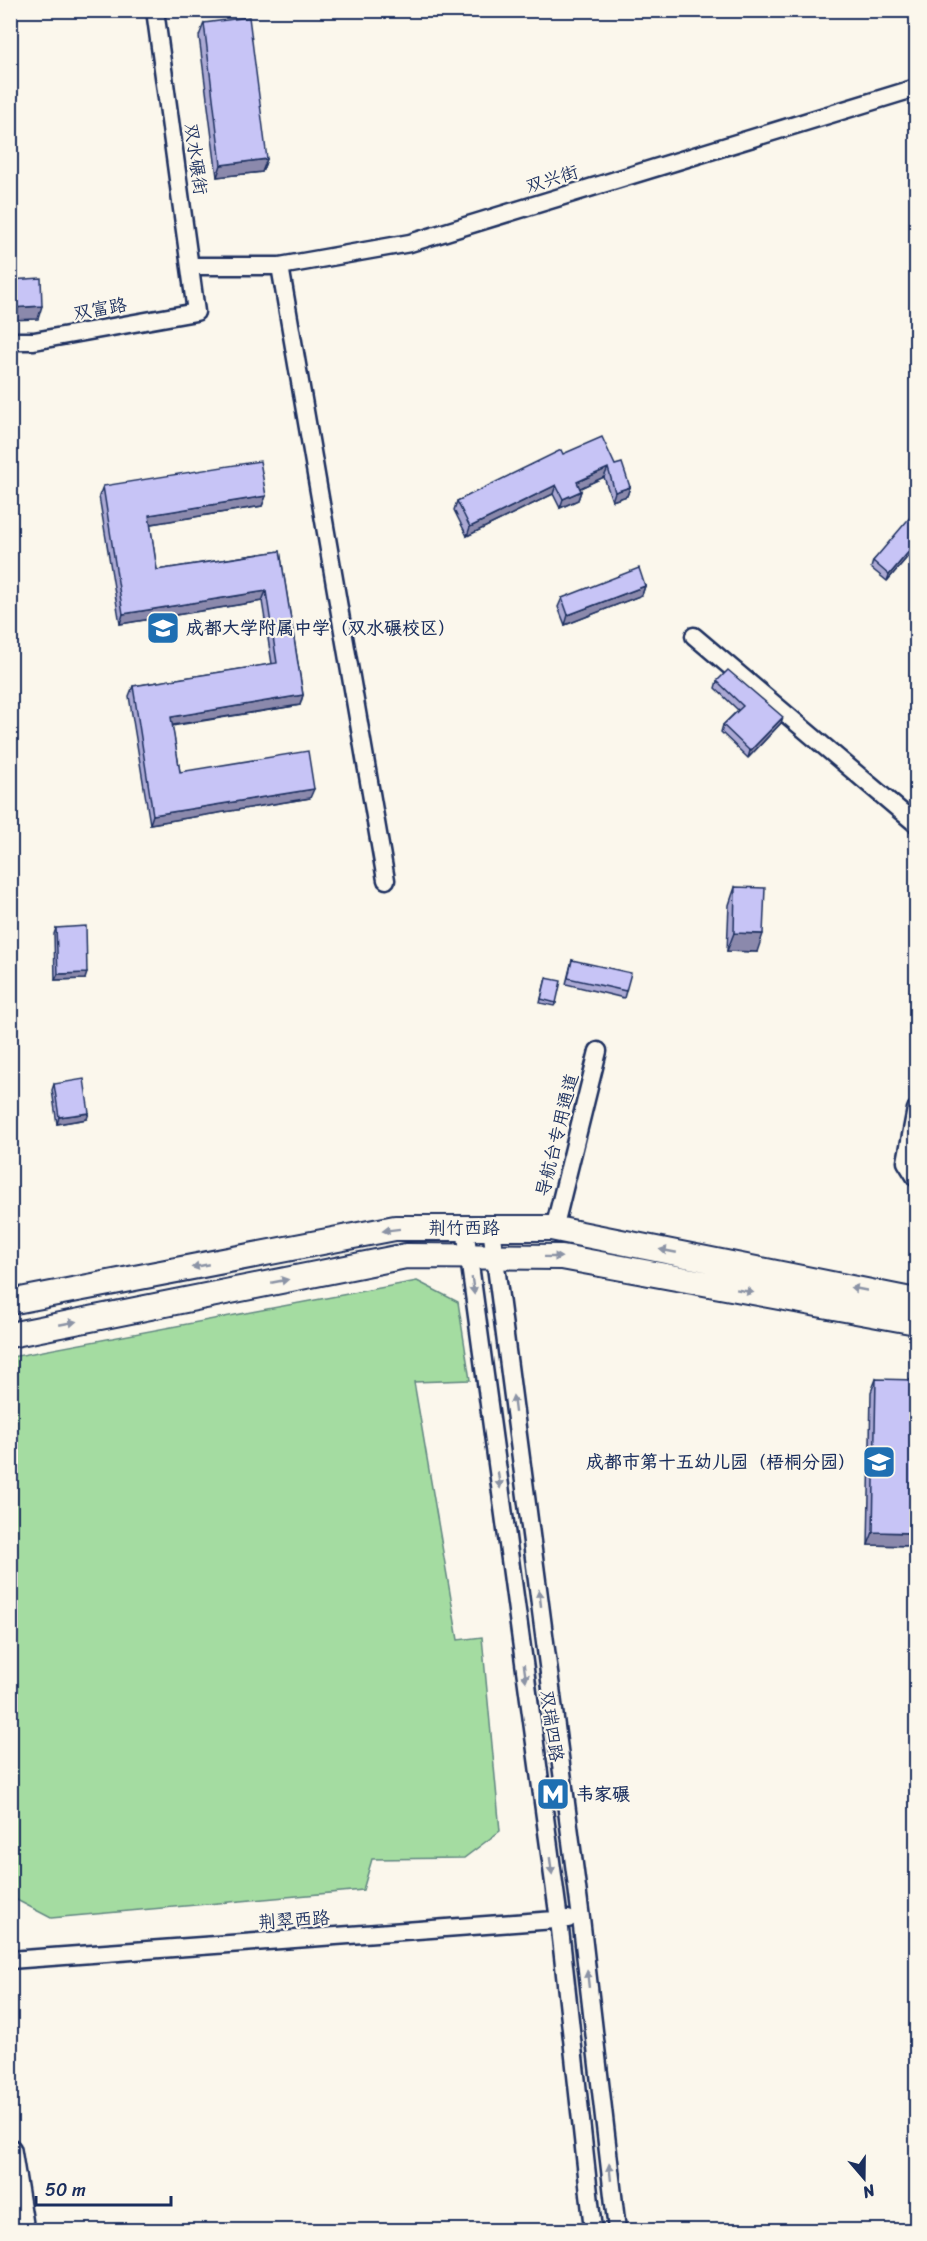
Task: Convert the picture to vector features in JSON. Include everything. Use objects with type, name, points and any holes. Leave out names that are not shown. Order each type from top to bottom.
[{"type":"main road","name":"荆竹西路","points":[[10,1302],[395,1228],[554,1229],[916,1301]]},
{"type":"main road","name":"荆竹西路","points":[[10,1335],[406,1256],[562,1257],[916,1322]]},
{"type":"street","name":"双水碾街","points":[[155,10],[196,312]]},
{"type":"street","name":"双兴街","points":[[191,266],[280,266],[410,243],[916,88]]},
{"type":"street","points":[[280,266],[386,880]]},
{"type":"street","name":"双富路","points":[[10,341],[34,341],[196,312]]},
{"type":"street","points":[[694,636],[916,824]]},
{"type":"street","name":"导航台专用通道","points":[[554,1229],[598,1051]]},
{"type":"street","points":[[916,1109],[906,1162],[916,1178]]},
{"type":"street","name":"双瑞四路","points":[[465,1228],[559,1920],[593,2230]]},
{"type":"street","name":"双瑞四路","points":[[491,1228],[581,1918],[617,2230]]},
{"type":"street","name":"荆翠西路","points":[[10,1960],[581,1918]]},
{"type":"street","points":[[10,2150],[22,2230]]},
{"type":"green space","points":[[417,1281],[458,1302],[470,1380],[414,1382],[458,1640],[482,1637],[500,1831],[464,1858],[372,1859],[363,1890],[51,1918],[11,1897],[11,1357]]},
{"type":"building","points":[[249,17],[267,159],[221,165],[204,23]]},
{"type":"building","points":[[41,278],[42,306],[10,308],[10,280]]},
{"type":"building","points":[[602,437],[615,465],[622,463],[630,487],[615,492],[608,468],[577,482],[581,491],[563,499],[556,485],[470,527],[457,501],[561,450],[563,454]]},
{"type":"building","points":[[260,461],[266,496],[149,515],[157,570],[280,551],[303,695],[171,717],[180,772],[308,751],[314,789],[153,815],[133,686],[277,663],[266,591],[123,614],[103,486]]},
{"type":"building","points":[[912,515],[916,518],[916,543],[889,575],[873,561]]},
{"type":"building","points":[[639,568],[645,586],[568,615],[562,598]]},
{"type":"building","points":[[728,670],[783,717],[750,751],[723,725],[743,706],[717,681]]},
{"type":"building","points":[[735,887],[765,888],[763,934],[734,933]]},
{"type":"building","points":[[86,926],[87,973],[58,974],[56,928]]},
{"type":"building","points":[[572,960],[631,973],[626,991],[568,978]]},
{"type":"building","points":[[546,978],[561,981],[556,1003],[541,999]]},
{"type":"building","points":[[84,1079],[89,1113],[59,1117],[54,1084]]},
{"type":"building","points":[[876,1379],[916,1380],[916,1533],[873,1532]]},
{"type":"place","name":"成都大学附属中学（双水碾校区）","points":[[163,628]]},
{"type":"place","name":"成都市第十五幼儿园（梧桐分园）","points":[[879,1462]]},
{"type":"place","name":"韦家碾","points":[[553,1794]]}]
